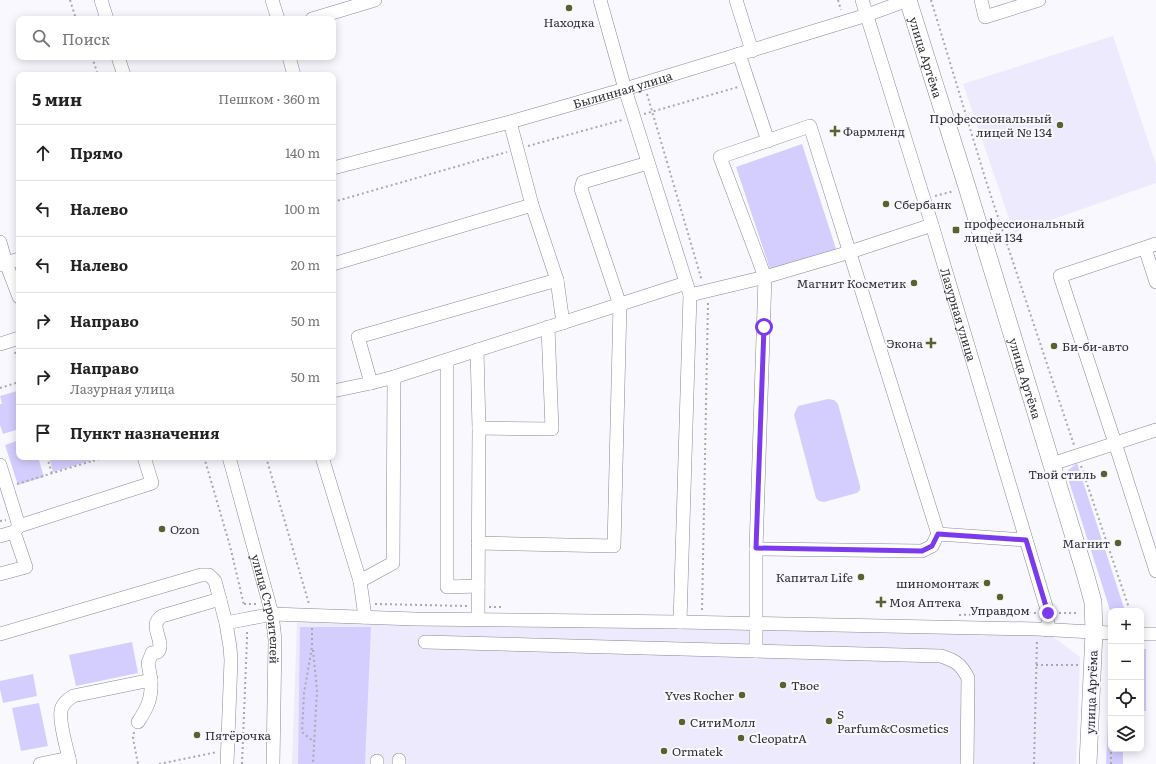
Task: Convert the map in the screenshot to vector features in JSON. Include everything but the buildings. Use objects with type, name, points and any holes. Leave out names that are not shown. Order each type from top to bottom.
[{"type":"main road","name":"улица Артёма","points":[[908,0],[965,180],[1085,572],[1092,602],[1094,632],[1088,764]]},
{"type":"street","points":[[102,0],[106,16]]},
{"type":"street","points":[[272,0],[277,16]]},
{"type":"street","points":[[322,16],[375,0]]},
{"type":"street","points":[[600,0],[625,88],[688,289],[680,622]]},
{"type":"street","points":[[736,0],[752,51]]},
{"type":"street","name":"Лазурная улица","points":[[862,0],[932,225],[1048,613],[1042,629]]},
{"type":"street","name":"Былинная улица","points":[[336,167],[510,122],[752,51],[867,15],[908,0]]},
{"type":"street","points":[[980,0],[985,17],[1039,0]]},
{"type":"street","points":[[739,54],[768,141]]},
{"type":"street","points":[[119,60],[123,72]]},
{"type":"street","points":[[290,60],[293,72]]},
{"type":"street","points":[[510,122],[532,205],[557,280],[563,323]]},
{"type":"street","points":[[756,548],[922,551],[932,546],[938,534],[810,126],[720,157],[765,277],[756,548],[756,651]]},
{"type":"street","points":[[478,544],[614,546],[620,304],[581,190],[583,182],[648,163]]},
{"type":"street","points":[[336,263],[532,205]]},
{"type":"street","points":[[336,390],[394,377],[620,304],[688,289],[765,277],[850,252],[932,225]]},
{"type":"street","points":[[0,242],[3,264],[16,291]]},
{"type":"street","points":[[1156,282],[1150,246],[1060,276],[1156,571]]},
{"type":"street","points":[[3,264],[16,260]]},
{"type":"street","points":[[371,383],[358,337],[557,280]]},
{"type":"street","points":[[479,428],[552,429],[548,327]]},
{"type":"street","points":[[0,344],[16,339]]},
{"type":"street","points":[[477,350],[479,428],[478,618]]},
{"type":"street","points":[[447,360],[446,587],[478,586]]},
{"type":"street","points":[[360,581],[393,563],[394,377]]},
{"type":"street","points":[[1052,464],[1156,430]]},
{"type":"street","points":[[0,536],[152,483],[145,460]]},
{"type":"street","name":"улица Строителей","points":[[230,460],[272,614],[275,640],[273,764]]},
{"type":"street","points":[[323,460],[360,581],[365,617]]},
{"type":"street","points":[[0,465],[7,487],[26,567],[0,574]]},
{"type":"street","points":[[938,534],[1026,540]]},
{"type":"street","points":[[0,634],[201,574],[209,575],[215,581],[220,599],[226,623],[231,656],[227,764]]},
{"type":"street","points":[[138,722],[146,709],[152,690],[148,662],[152,653],[158,652],[160,648],[156,624],[159,618],[220,599]]},
{"type":"street","points":[[226,623],[272,614],[415,618],[1042,629],[1108,633]]},
{"type":"street","points":[[1144,634],[1156,634]]},
{"type":"street","points":[[425,642],[941,656],[954,660],[964,669],[968,678],[967,764]]},
{"type":"street","points":[[40,764],[69,761],[61,719],[61,710],[63,704],[72,696],[151,680]]},
{"type":"path","points":[[70,0],[75,16]]},
{"type":"path","points":[[931,0],[986,181],[1129,608]]},
{"type":"path","points":[[93,60],[97,72]]},
{"type":"path","points":[[336,201],[749,83]]},
{"type":"path","points":[[924,200],[957,190]]},
{"type":"path","points":[[0,388],[16,383]]},
{"type":"path","points":[[48,460],[52,474]]},
{"type":"path","points":[[7,487],[96,460]]},
{"type":"path","points":[[267,460],[312,615],[312,647],[317,690],[313,764]]},
{"type":"path","points":[[1034,764],[1036,665],[1042,629]]},
{"type":"path","points":[[312,647],[304,693],[302,732],[314,742]]},
{"type":"path","points":[[1036,665],[1081,664]]},
{"type":"path","points":[[138,722],[133,736],[138,764]]},
{"type":"path","points":[[159,764],[228,750]]},
{"type":"path","points":[[1111,752],[1111,764]]},
{"type":"shaded area","name":"Профессиональный лицей № 134","points":[[1113,36],[1156,165],[1156,183],[1014,233],[963,84]]},
{"type":"shaded area","points":[[802,144],[839,258],[774,281],[736,167]]},
{"type":"shaded area","points":[[16,391],[16,430],[3,434],[0,425],[0,404],[2,404],[0,396]]},
{"type":"shaded area","points":[[828,399],[834,400],[838,404],[860,490],[857,493],[824,502],[819,501],[816,498],[794,415],[798,406]]},
{"type":"shaded area","points":[[16,441],[16,460],[39,460],[44,477],[18,485],[5,445]]},
{"type":"shaded area","points":[[50,460],[89,460],[89,461],[53,472]]},
{"type":"shaded area","points":[[1077,463],[1124,608],[1109,608],[1066,472]]},
{"type":"shaded area","points":[[297,622],[1051,635],[1080,657],[1076,764],[292,764]]},
{"type":"shaded area","points":[[300,627],[371,627],[365,764],[298,764]]},
{"type":"shaded area","points":[[132,642],[138,673],[76,686],[69,655]]},
{"type":"shaded area","points":[[1144,649],[1146,649],[1146,711],[1144,711]]},
{"type":"shaded area","points":[[33,674],[37,696],[3,703],[0,681]]},
{"type":"shaded area","points":[[39,703],[48,746],[21,751],[12,708]]},
{"type":"shaded area","points":[[1108,722],[1108,752],[1123,752],[1123,764],[1106,764]]},
{"type":"place","name":"Находка","points":[[569,8]]},
{"type":"place","name":"Профессиональный лицей № 134","points":[[1060,125]]},
{"type":"place","name":"Фармленд","points":[[835,131]]},
{"type":"place","name":"Сбербанк","points":[[886,204]]},
{"type":"place","name":"профессиональный лицей 134","points":[[956,230]]},
{"type":"place","name":"Магнит Косметик","points":[[914,283]]},
{"type":"place","name":"Экона","points":[[931,343]]},
{"type":"place","name":"Би-би-авто","points":[[1054,346]]},
{"type":"place","name":"Твой стиль","points":[[1104,474]]},
{"type":"place","name":"Ozon","points":[[162,529]]},
{"type":"place","name":"Магнит","points":[[1118,543]]},
{"type":"place","name":"Капитал Life","points":[[861,577]]},
{"type":"place","name":"шиномонтаж","points":[[987,583]]},
{"type":"place","name":"Управдом","points":[[1000,597]]},
{"type":"place","name":"Моя Аптека","points":[[881,602]]},
{"type":"place","name":"Твое","points":[[783,685]]},
{"type":"place","name":"Yves Rocher","points":[[742,695]]},
{"type":"place","name":"S Parfum&Cosmetics","points":[[829,721]]},
{"type":"place","name":"СитиМолл","points":[[682,722]]},
{"type":"place","name":"Пятёрочка","points":[[197,735]]},
{"type":"place","name":"CleopatrA","points":[[741,738]]},
{"type":"place","name":"Ormatek","points":[[664,751]]},
{"type":"route","points":[[764,327],[756,548],[922,551],[932,546],[938,534],[1026,540],[1048,613]]}]
